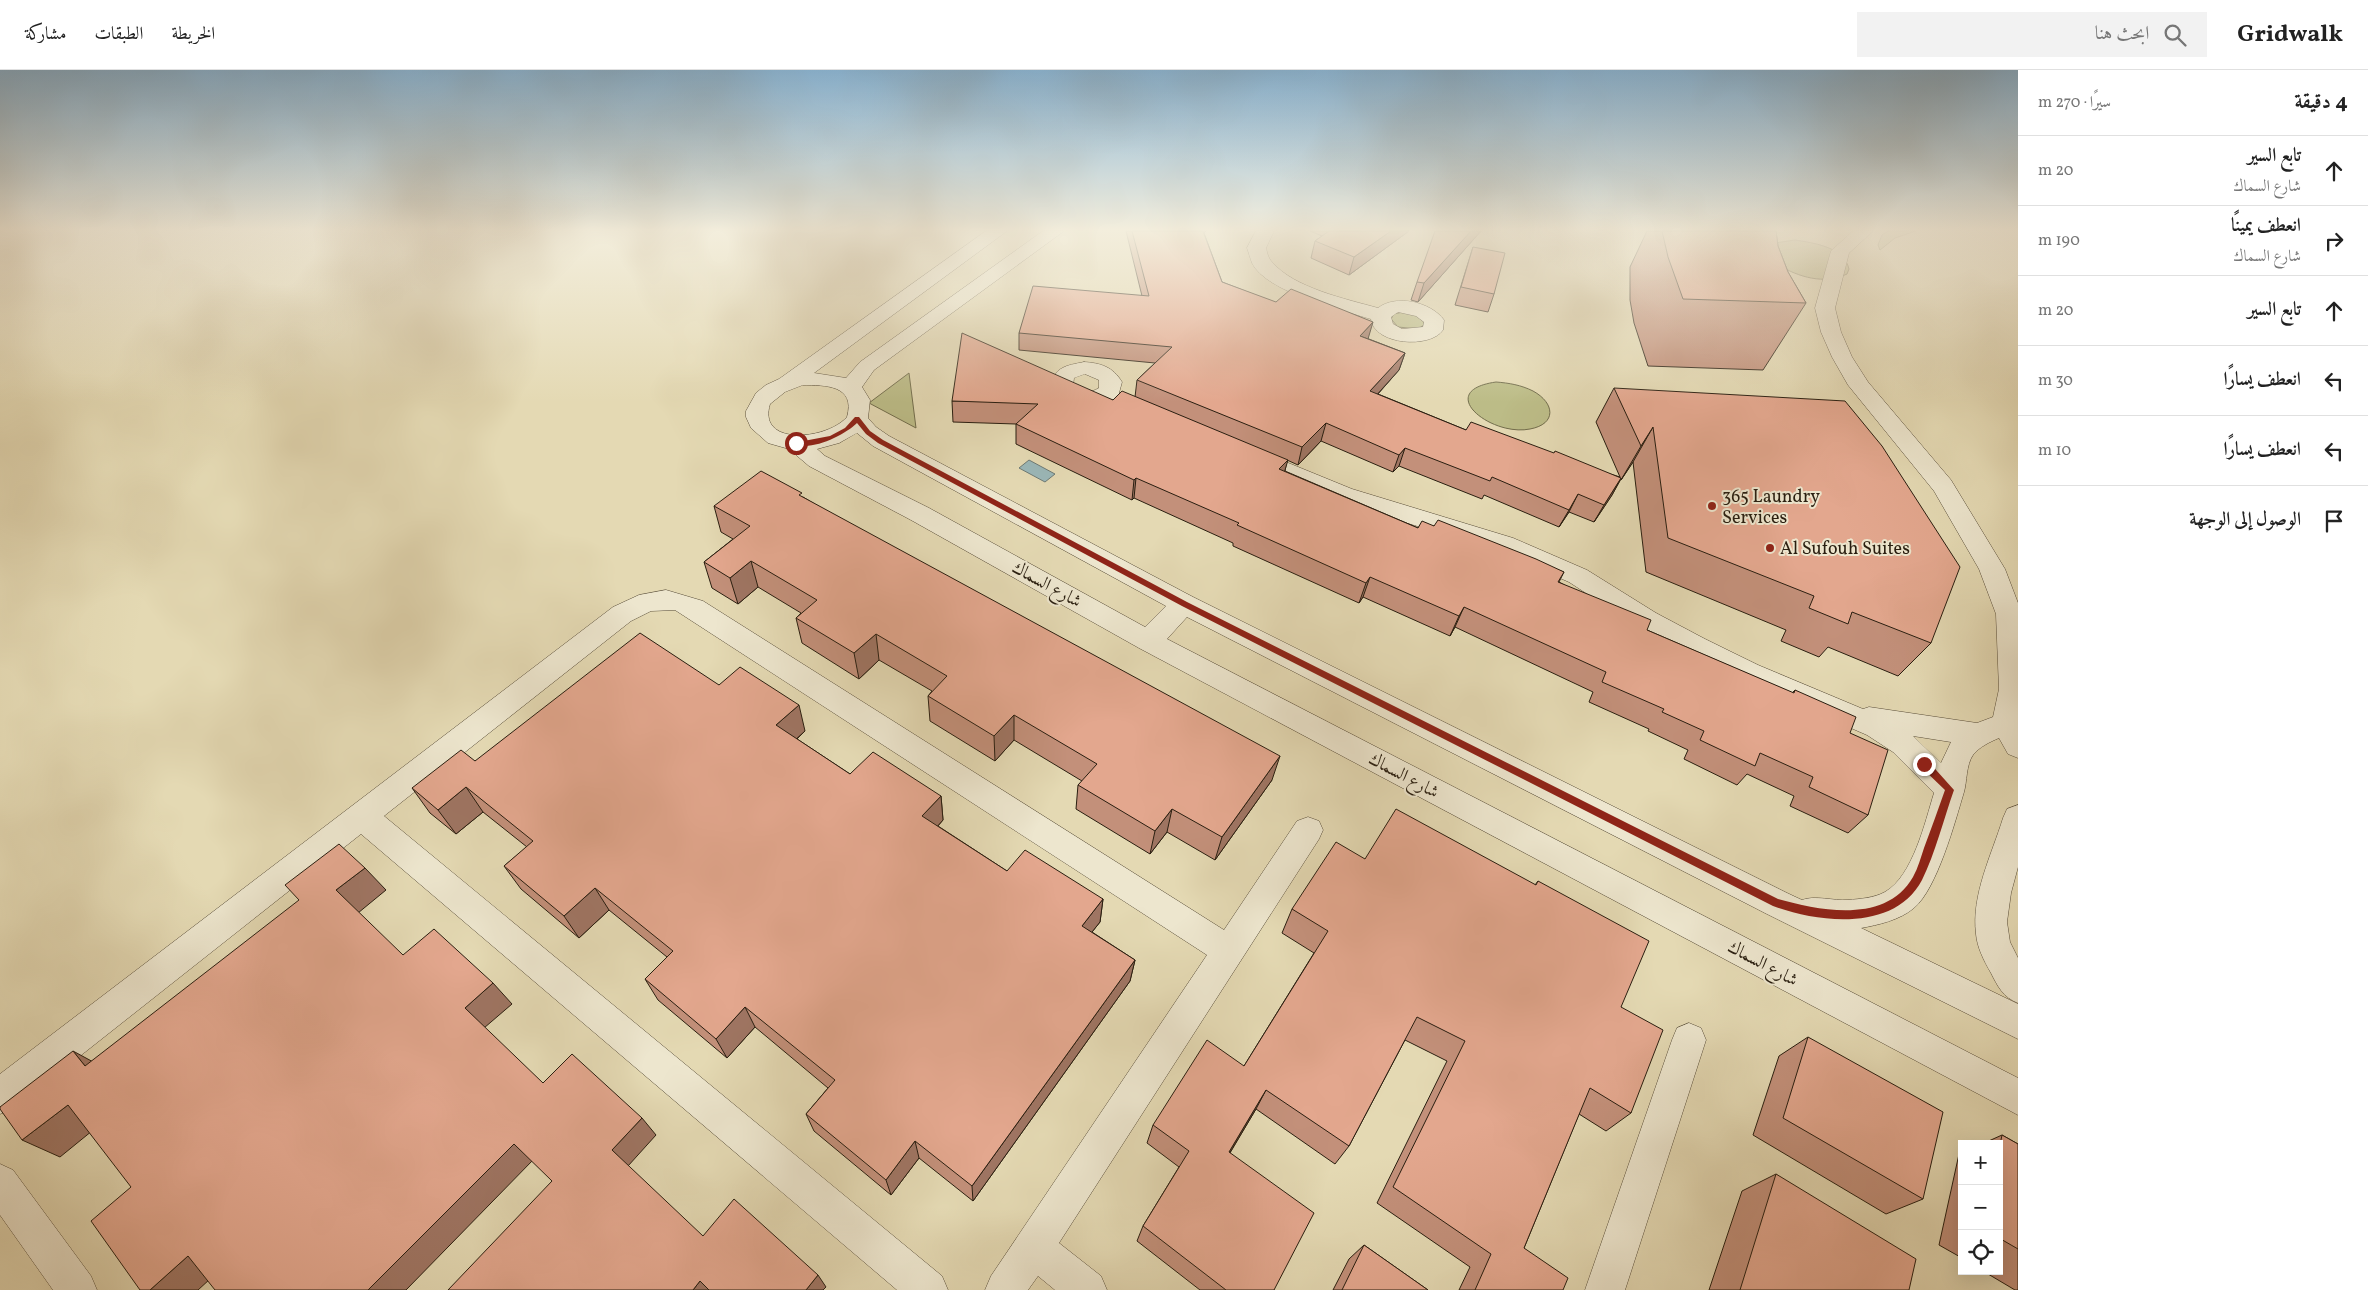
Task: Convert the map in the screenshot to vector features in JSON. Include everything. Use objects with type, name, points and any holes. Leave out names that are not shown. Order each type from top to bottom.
[{"type":"street","name":"شارع السماك","points":[[785,384],[919,288]]},
{"type":"street","points":[[976,288],[867,366],[849,388],[858,397],[860,408],[857,419],[868,432],[881,441],[1184,604],[1776,903],[2018,1022]]},
{"type":"street","points":[[1297,288],[1381,315]]},
{"type":"street","points":[[1830,288],[1824,308],[1831,332],[1842,357],[1859,384],[1943,486],[1992,569],[2009,614],[2012,651],[2011,735],[1977,734],[1850,714]]},
{"type":"street","name":"شارع السماك","points":[[849,388],[836,382],[820,379],[802,379],[785,384],[770,391],[760,401],[756,412],[757,423],[766,433],[779,440],[796,443],[815,442],[833,437],[847,429],[857,419]]},
{"type":"street","points":[[1105,395],[1169,422]]},
{"type":"street","name":"شارع السماك","points":[[796,443],[816,460],[920,514],[1148,641],[2018,1098]]},
{"type":"street","points":[[1234,448],[1344,494],[1389,510],[1504,544],[1538,557],[1578,576],[1648,620],[1696,646],[1748,672],[1877,727],[1903,744],[1950,790]]},
{"type":"street","points":[[0,1096],[622,614],[636,606],[651,601],[668,599],[682,602],[694,608],[1229,951]]},
{"type":"street","points":[[1148,641],[1184,604]]},
{"type":"street","points":[[1776,903],[1813,914],[1849,916],[1881,908],[1903,898],[1918,878],[1950,790],[1961,749],[1977,734]]},
{"type":"street","points":[[362,816],[928,1290]]},
{"type":"street","points":[[2018,818],[1991,909],[1992,935],[2003,965],[2018,988]]},
{"type":"street","points":[[1005,1290],[1308,830]]},
{"type":"street","points":[[1605,1290],[1689,1040]]},
{"type":"street","points":[[0,1183],[77,1290]]},
{"type":"street","points":[[1033,1247],[1087,1290]]},
{"type":"green space","points":[[1403,312],[1414,314],[1424,322],[1424,325],[1418,329],[1398,327],[1391,319],[1394,314]]},
{"type":"green space","points":[[909,373],[916,428],[869,403]]},
{"type":"green space","points":[[1496,382],[1519,386],[1533,391],[1546,401],[1549,407],[1549,418],[1539,426],[1515,430],[1485,420],[1475,412],[1469,403],[1469,394],[1478,387]]},
{"type":"water","points":[[1029,460],[1055,474],[1045,482],[1019,468]]},
{"type":"building","points":[[1032,288],[1055,288],[1149,296],[1147,288],[1238,288],[1276,302],[1291,289],[1373,322],[1360,336],[1405,353],[1370,391],[1466,430],[1471,422],[1554,453],[1555,451],[1621,478],[1604,505],[1578,494],[1569,510],[1492,477],[1490,481],[1405,448],[1399,455],[1326,423],[1302,447],[1137,380],[1172,347],[1019,333]]},
{"type":"building","points":[[1465,288],[1496,288],[1494,294]]},
{"type":"building","points":[[1679,288],[1797,288],[1806,303],[1683,299]]},
{"type":"building","points":[[962,333],[1113,400],[1122,391],[1288,460],[1279,469],[1418,528],[1422,521],[1434,526],[1438,520],[1536,559],[1564,572],[1558,582],[1651,620],[1647,630],[1794,693],[1795,690],[1856,717],[1850,733],[1888,750],[1868,815],[1809,787],[1813,777],[1760,753],[1755,766],[1700,740],[1704,731],[1662,712],[1664,709],[1602,682],[1606,672],[1464,607],[1459,616],[1370,577],[1366,583],[1237,525],[1239,523],[1136,478],[1134,480],[1016,424],[1038,404],[952,401]]},
{"type":"building","name":"Al Sufouh Suites","points":[[1614,388],[1845,401],[1882,446],[1960,567],[1931,643],[1852,612],[1848,624],[1809,608],[1814,596],[1668,538],[1653,427],[1641,446]]},
{"type":"building","points":[[761,471],[802,493],[799,495],[1280,756],[1222,837],[1172,809],[1155,831],[1078,785],[1097,764],[1014,715],[994,736],[928,696],[947,676],[876,634],[854,653],[796,618],[817,600],[751,561],[730,578],[704,562],[750,526],[714,506]]},
{"type":"building","points":[[640,633],[719,685],[740,667],[799,705],[776,725],[850,774],[873,752],[941,796],[922,816],[1007,871],[1025,850],[1103,899],[1082,926],[1135,960],[972,1186],[915,1141],[886,1180],[806,1114],[835,1080],[745,1007],[716,1039],[645,979],[673,951],[595,888],[564,916],[504,866],[533,841],[466,787],[438,810],[412,788],[461,750],[475,761]]},
{"type":"building","points":[[1396,809],[1536,885],[1538,881],[1649,941],[1621,1007],[1663,1030],[1631,1113],[1590,1088],[1524,1248],[1568,1278],[1563,1290],[1475,1290],[1491,1254],[1393,1187],[1465,1041],[1417,1017],[1349,1146],[1266,1090],[1229,1152],[1314,1213],[1274,1290],[1226,1290],[1143,1226],[1189,1151],[1153,1125],[1207,1040],[1244,1066],[1328,931],[1292,909],[1336,842],[1365,859]]},
{"type":"building","points":[[339,844],[365,868],[336,890],[403,955],[434,929],[493,983],[465,1008],[543,1083],[572,1054],[642,1118],[612,1150],[703,1236],[734,1199],[818,1275],[806,1290],[709,1290],[700,1281],[693,1290],[448,1290],[552,1181],[514,1144],[368,1290],[215,1290],[188,1256],[150,1290],[140,1290],[91,1221],[131,1187],[68,1105],[22,1140],[0,1107],[73,1051],[85,1066],[299,900],[285,885]]},
{"type":"building","points":[[1808,1037],[1943,1112],[1923,1199],[1783,1118]]},
{"type":"building","points":[[2002,1135],[2018,1144],[2018,1249],[2003,1240],[2003,1140],[2001,1140]]},
{"type":"building","points":[[1776,1174],[1916,1259],[1909,1290],[1740,1290]]},
{"type":"building","points":[[1364,1245],[1428,1290],[1342,1290]]},
{"type":"place","name":"365 Laundry Services","points":[[1712,506]]},
{"type":"place","name":"Al Sufouh Suites","points":[[1770,548]]},
{"type":"route","points":[[796,443],[815,442],[833,437],[847,429],[857,419],[868,432],[881,441],[1184,604],[1776,903],[1813,914],[1849,916],[1881,908],[1903,898],[1918,878],[1950,790],[1924,764]]}]
